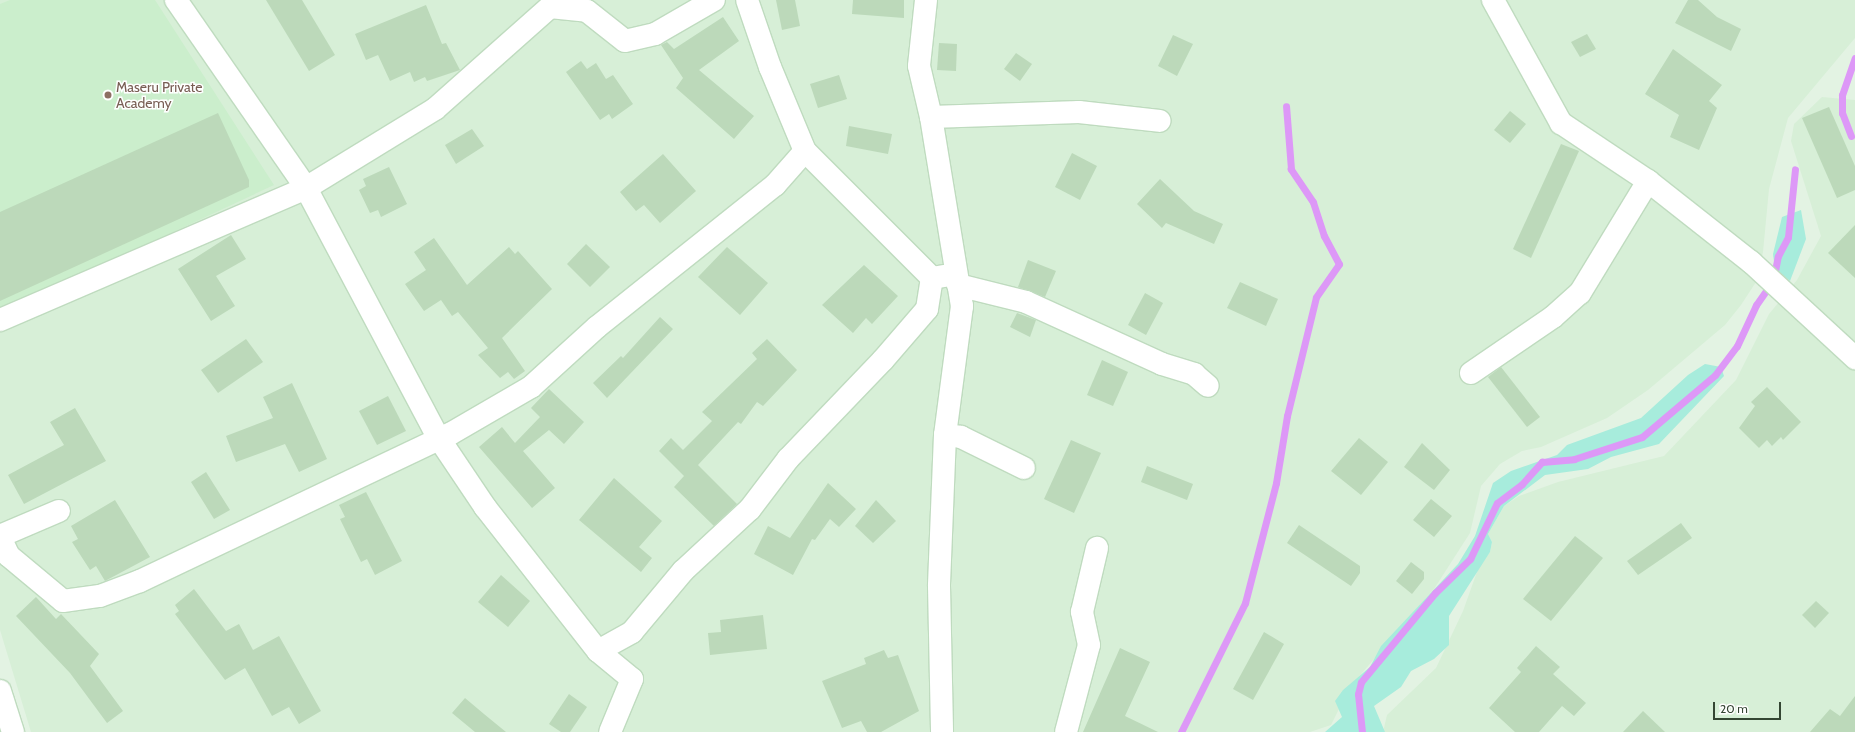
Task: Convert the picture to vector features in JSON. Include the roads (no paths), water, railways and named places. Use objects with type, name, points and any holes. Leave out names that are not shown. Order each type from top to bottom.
[{"type":"street","points":[[176,0],[306,188],[438,437],[504,534],[598,651],[632,679],[610,732]]},
{"type":"street","points":[[0,320],[306,188],[435,109],[550,7],[586,11],[625,41],[655,34],[714,0]]},
{"type":"street","points":[[747,0],[770,67],[805,151],[932,278],[957,280],[1026,302],[1162,364],[1194,374],[1208,386]]},
{"type":"street","points":[[926,0],[919,66],[931,117],[962,306],[945,435],[945,488],[939,586],[942,732]]},
{"type":"street","points":[[1492,0],[1561,124],[1648,181],[1751,262],[1854,355]]},
{"type":"street","points":[[931,117],[1079,112],[1160,121]]},
{"type":"street","points":[[60,511],[1,541],[9,556],[63,601],[100,596],[140,581],[438,437],[450,434],[531,387],[597,327],[775,185],[805,151]]},
{"type":"street","points":[[1471,373],[1553,317],[1580,292],[1648,181]]},
{"type":"street","points":[[598,651],[632,632],[683,571],[750,509],[788,459],[884,360],[927,309],[932,278]]},
{"type":"street","points":[[945,435],[962,438],[1024,468]]},
{"type":"street","points":[[1066,732],[1089,645],[1082,612],[1097,548]]},
{"type":"street","points":[[0,691],[13,732]]},
{"type":"waterway","points":[[1851,136],[1842,113],[1842,95],[1855,58]]},
{"type":"waterway","points":[[1181,732],[1245,603],[1276,483],[1287,416],[1316,297],[1339,264],[1324,236],[1313,202],[1291,169],[1286,106]]},
{"type":"waterway","points":[[1362,732],[1358,694],[1361,682],[1435,593],[1470,559],[1497,503],[1522,484],[1542,462],[1574,459],[1642,437],[1715,375],[1737,346],[1756,305],[1773,281],[1778,256],[1788,237],[1795,169]]},
{"type":"place","name":"Maseru Private Academy","points":[[108,95]]}]
